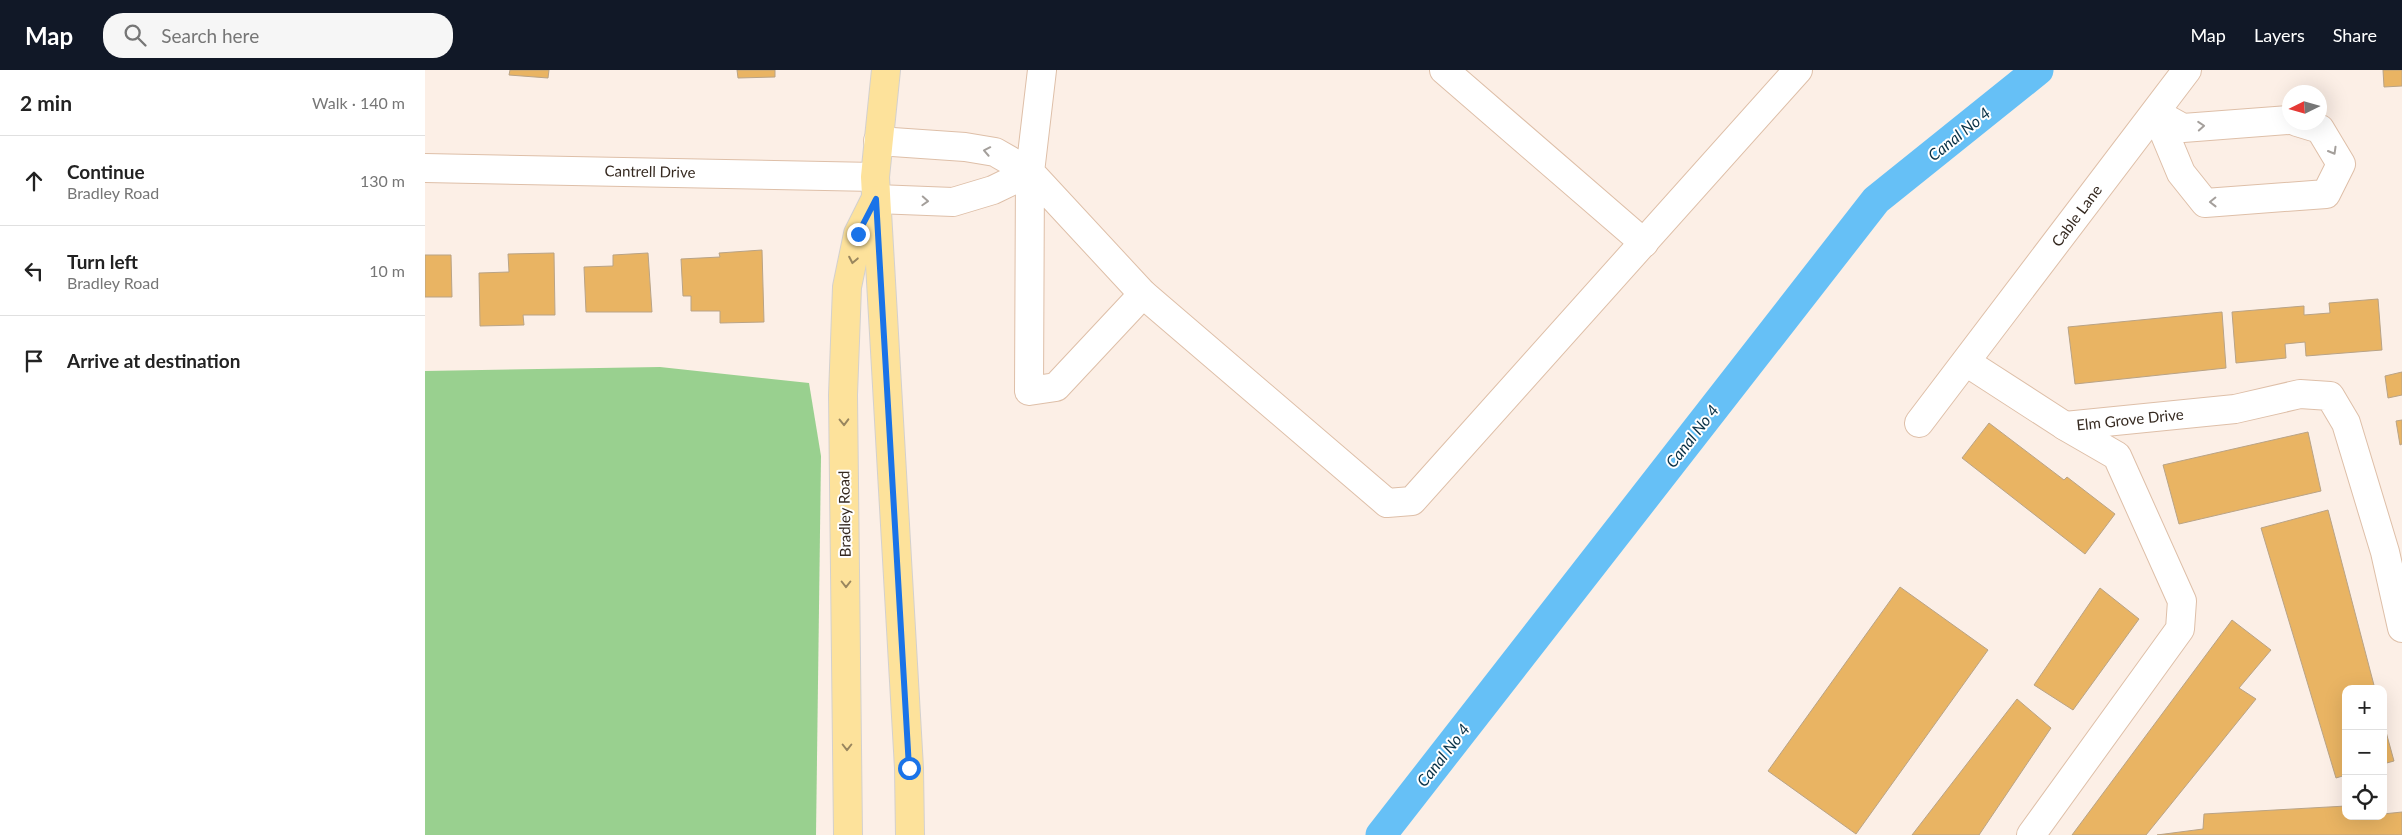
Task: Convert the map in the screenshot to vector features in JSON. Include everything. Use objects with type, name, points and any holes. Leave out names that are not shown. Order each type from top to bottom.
[{"type":"main road","name":"Bradley Road","points":[[886,70],[875,188],[909,768],[910,835]]},
{"type":"main road","name":"Bradley Road","points":[[847,835],[843,396],[847,288],[858,234],[875,188]]},
{"type":"street","points":[[1042,70],[1030,172],[1029,391],[1056,387],[1143,294]]},
{"type":"street","points":[[1444,70],[1644,243]]},
{"type":"street","points":[[879,141],[965,147],[995,152],[1030,172],[1143,294],[1387,503],[1412,501],[1798,70]]},
{"type":"street","name":"Cable Lane","points":[[1919,423],[2187,70]]},
{"type":"street","points":[[2156,113],[2183,128],[2282,121]]},
{"type":"street","points":[[2156,113],[2181,173],[2205,203],[2325,194],[2341,164],[2321,130]]},
{"type":"street","name":"Cantrell Drive","points":[[425,168],[875,188],[953,202],[993,190],[1030,172]]},
{"type":"street","points":[[1966,362],[2065,426]]},
{"type":"street","name":"Elm Grove Drive","points":[[2065,426],[2235,409],[2300,394],[2330,396],[2346,423],[2385,552],[2402,628]]},
{"type":"street","name":"Elm Grove Drive","points":[[2031,835],[2180,629],[2182,601],[2117,456],[2065,426]]},
{"type":"green space","points":[[660,367],[809,383],[821,456],[816,835],[425,835],[425,371]]},
{"type":"building","points":[[510,70],[549,70],[548,78],[509,75]]},
{"type":"building","points":[[737,70],[775,70],[775,77],[738,78]]},
{"type":"building","points":[[2383,70],[2402,70],[2402,86],[2384,87]]},
{"type":"building","points":[[762,250],[764,322],[720,323],[720,311],[691,311],[691,296],[683,296],[681,259],[720,257],[719,253]]},
{"type":"building","points":[[554,253],[555,315],[523,315],[524,325],[480,326],[479,273],[509,272],[508,254]]},
{"type":"building","points":[[648,253],[652,312],[586,312],[584,267],[613,266],[613,255]]},
{"type":"building","points":[[425,255],[451,255],[452,297],[425,297]]},
{"type":"building","points":[[2378,299],[2382,350],[2306,356],[2305,342],[2285,344],[2286,358],[2236,363],[2232,312],[2304,306],[2304,315],[2330,313],[2329,303]]},
{"type":"building","points":[[2222,312],[2226,368],[2075,384],[2068,327]]},
{"type":"building","points":[[2402,372],[2402,395],[2388,398],[2385,376]]},
{"type":"building","points":[[2402,420],[2402,444],[2400,445],[2396,421]]},
{"type":"building","points":[[1989,423],[2064,480],[2067,477],[2115,514],[2085,554],[1962,458]]},
{"type":"building","points":[[2308,432],[2321,491],[2179,524],[2163,465]]},
{"type":"building","points":[[2328,510],[2374,685],[2342,685],[2342,776],[2336,778],[2261,528]]},
{"type":"building","points":[[1900,587],[1988,650],[1856,834],[1768,771]]},
{"type":"building","points":[[2100,588],[2139,619],[2073,710],[2034,685]]},
{"type":"building","points":[[2232,620],[2271,650],[2239,688],[2256,699],[2146,835],[2072,835]]},
{"type":"building","points":[[2017,699],[2051,728],[1979,835],[1912,835]]},
{"type":"building","points":[[2387,736],[2394,761],[2387,763]]},
{"type":"building","points":[[2342,806],[2342,820],[2387,820],[2387,814],[2402,812],[2402,835],[2157,835],[2203,829],[2204,814]]},
{"type":"waterway","name":"Canal No 4","points":[[1381,835],[1876,200],[2038,70]]},
{"type":"route","points":[[858,234],[876,199],[909,768]]}]
